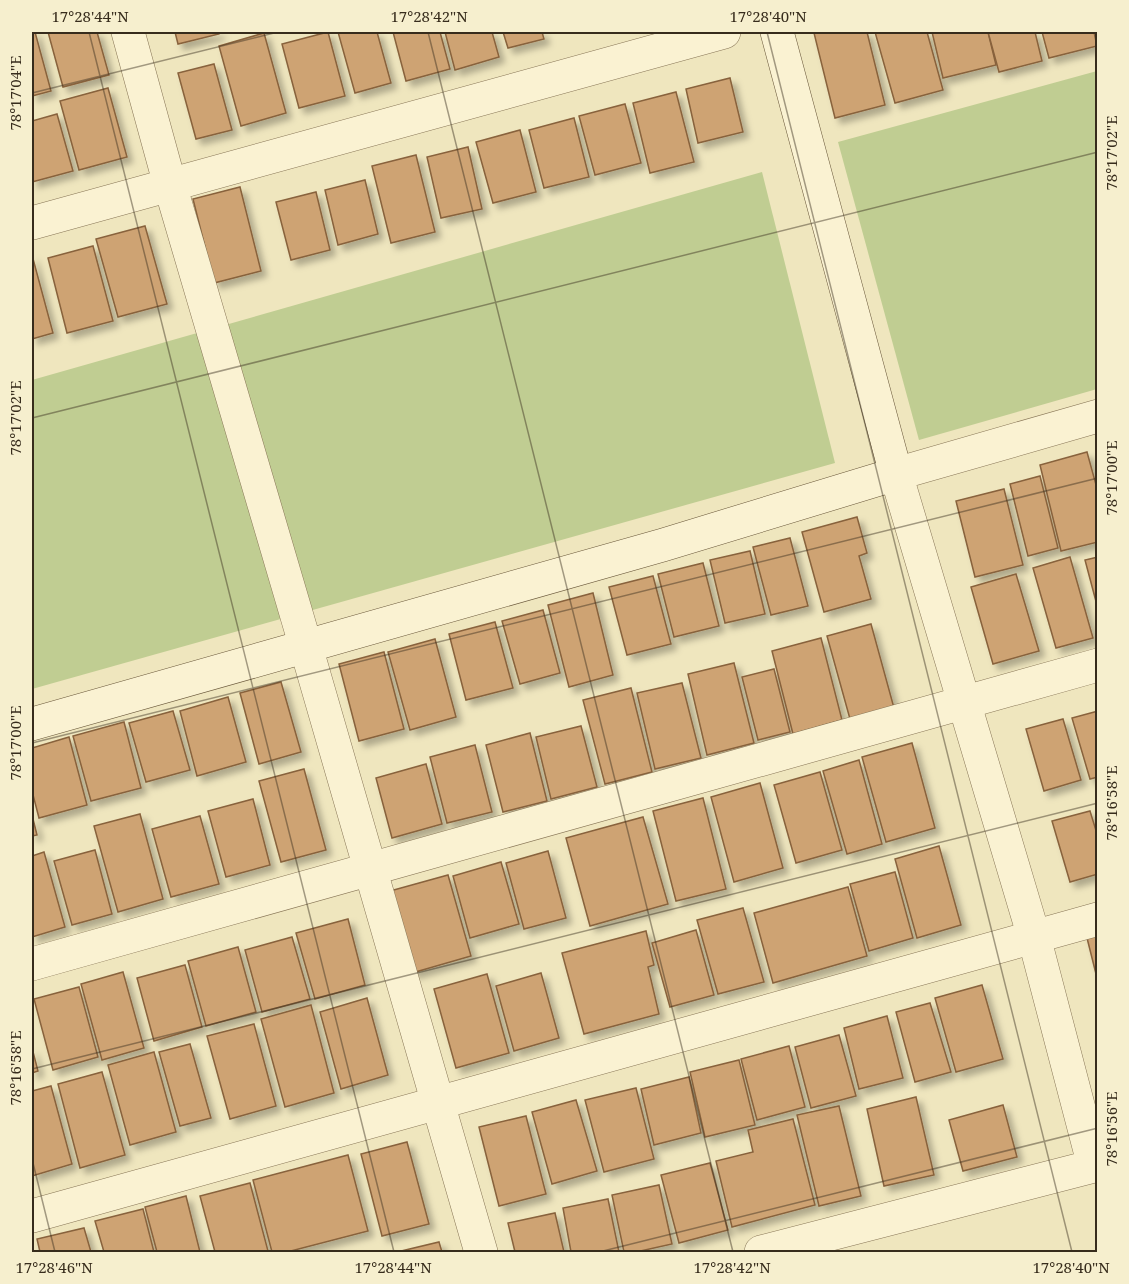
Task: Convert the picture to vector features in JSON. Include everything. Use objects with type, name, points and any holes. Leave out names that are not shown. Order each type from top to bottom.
[{"type":"street","points":[[128,32],[170,185],[481,1252]]},
{"type":"street","points":[[32,223],[724,32]]},
{"type":"street","points":[[761,1252],[1094,1166],[1034,937],[896,474],[777,32]]},
{"type":"street","points":[[32,724],[663,545],[896,474],[1098,416]]},
{"type":"street","points":[[32,964],[1098,665]]},
{"type":"street","points":[[32,1216],[1098,919]]},
{"type":"green space","points":[[1097,71],[1097,389],[919,440],[838,142]]},
{"type":"green space","points":[[762,172],[835,463],[32,689],[32,380]]},
{"type":"building","points":[[32,32],[35,32],[51,91],[32,96]]},
{"type":"building","points":[[48,32],[97,32],[109,75],[63,87]]},
{"type":"building","points":[[175,32],[219,32],[219,34],[178,44]]},
{"type":"building","points":[[328,32],[345,96],[299,108],[282,44]]},
{"type":"building","points":[[338,32],[377,32],[391,83],[355,93]]},
{"type":"building","points":[[393,32],[440,32],[450,69],[406,81]]},
{"type":"building","points":[[445,32],[492,32],[499,57],[455,70]]},
{"type":"building","points":[[503,32],[542,32],[544,39],[508,48]]},
{"type":"building","points":[[867,32],[885,105],[835,118],[814,33]]},
{"type":"building","points":[[875,32],[927,32],[943,90],[895,103]]},
{"type":"building","points":[[932,32],[988,32],[996,65],[943,78]]},
{"type":"building","points":[[988,32],[1035,32],[1042,61],[999,72]]},
{"type":"building","points":[[1042,32],[1094,32],[1097,46],[1049,58]]},
{"type":"building","points":[[264,33],[286,113],[241,126],[219,46]]},
{"type":"building","points":[[214,64],[232,130],[196,139],[178,73]]},
{"type":"building","points":[[730,78],[743,132],[698,143],[686,89]]},
{"type":"building","points":[[108,88],[127,157],[79,170],[60,101]]},
{"type":"building","points":[[676,92],[694,162],[650,173],[633,103]]},
{"type":"building","points":[[625,104],[641,163],[595,175],[579,116]]},
{"type":"building","points":[[57,114],[73,171],[32,182],[32,121]]},
{"type":"building","points":[[574,118],[589,177],[544,188],[529,130]]},
{"type":"building","points":[[520,130],[536,192],[493,203],[476,142]]},
{"type":"building","points":[[468,147],[482,209],[441,218],[427,157]]},
{"type":"building","points":[[416,155],[435,232],[391,243],[372,166]]},
{"type":"building","points":[[365,180],[378,234],[338,245],[325,190]]},
{"type":"building","points":[[240,187],[261,271],[214,283],[193,199]]},
{"type":"building","points":[[316,192],[330,250],[291,260],[276,202]]},
{"type":"building","points":[[145,226],[167,304],[118,317],[96,239]]},
{"type":"building","points":[[93,246],[113,321],[67,333],[48,258]]},
{"type":"building","points":[[32,255],[53,333],[32,339]]},
{"type":"building","points":[[1087,452],[1098,492],[1098,542],[1061,551],[1040,465]]},
{"type":"building","points":[[1040,476],[1058,548],[1028,556],[1010,484]]},
{"type":"building","points":[[1004,489],[1023,565],[975,577],[956,501]]},
{"type":"building","points":[[857,517],[867,553],[859,556],[871,599],[824,612],[802,532]]},
{"type":"building","points":[[790,538],[808,606],[771,615],[753,547]]},
{"type":"building","points":[[750,551],[765,614],[725,623],[710,560]]},
{"type":"building","points":[[1070,557],[1093,638],[1056,648],[1033,568]]},
{"type":"building","points":[[1098,557],[1098,609],[1085,560]]},
{"type":"building","points":[[703,563],[719,626],[674,637],[658,574]]},
{"type":"building","points":[[1016,574],[1039,651],[993,664],[971,587]]},
{"type":"building","points":[[653,576],[671,644],[627,655],[609,587]]},
{"type":"building","points":[[593,593],[613,675],[569,687],[548,605]]},
{"type":"building","points":[[543,610],[560,673],[520,684],[502,621]]},
{"type":"building","points":[[495,622],[513,688],[466,700],[449,634]]},
{"type":"building","points":[[871,624],[894,708],[850,719],[827,636]]},
{"type":"building","points":[[821,638],[842,720],[793,734],[772,651]]},
{"type":"building","points":[[435,639],[456,717],[410,730],[388,652]]},
{"type":"building","points":[[384,652],[404,729],[359,741],[339,664]]},
{"type":"building","points":[[734,663],[754,743],[707,755],[688,674]]},
{"type":"building","points":[[774,669],[790,732],[758,740],[742,677]]},
{"type":"building","points":[[281,682],[301,752],[259,764],[240,693]]},
{"type":"building","points":[[682,683],[701,758],[655,769],[637,693]]},
{"type":"building","points":[[631,688],[652,772],[605,784],[583,700]]},
{"type":"building","points":[[228,697],[246,762],[197,776],[180,711]]},
{"type":"building","points":[[173,711],[190,770],[146,782],[129,723]]},
{"type":"building","points":[[1098,711],[1098,777],[1090,779],[1072,718]]},
{"type":"building","points":[[1063,719],[1081,780],[1044,791],[1026,729]]},
{"type":"building","points":[[124,722],[141,788],[91,801],[73,736]]},
{"type":"building","points":[[581,726],[597,787],[551,799],[536,737]]},
{"type":"building","points":[[530,733],[547,801],[503,812],[486,745]]},
{"type":"building","points":[[69,737],[87,805],[39,818],[32,791],[32,748]]},
{"type":"building","points":[[912,743],[935,828],[886,842],[862,757]]},
{"type":"building","points":[[475,745],[492,812],[447,823],[430,757]]},
{"type":"building","points":[[859,760],[882,844],[847,854],[823,771]]},
{"type":"building","points":[[426,764],[442,824],[392,838],[376,778]]},
{"type":"building","points":[[304,769],[326,850],[281,862],[259,781]]},
{"type":"building","points":[[820,772],[842,850],[796,863],[774,785]]},
{"type":"building","points":[[760,783],[783,868],[734,882],[711,797]]},
{"type":"building","points":[[703,798],[726,889],[676,901],[653,811]]},
{"type":"building","points":[[253,799],[270,865],[226,877],[208,811]]},
{"type":"building","points":[[1090,811],[1098,837],[1098,874],[1070,882],[1052,821]]},
{"type":"building","points":[[140,814],[163,899],[118,912],[94,826]]},
{"type":"building","points":[[32,815],[37,835],[32,836]]},
{"type":"building","points":[[200,816],[219,884],[171,897],[152,829]]},
{"type":"building","points":[[643,817],[668,904],[590,926],[566,838]]},
{"type":"building","points":[[939,846],[961,925],[917,938],[895,859]]},
{"type":"building","points":[[95,850],[112,914],[72,925],[54,861]]},
{"type":"building","points":[[548,851],[566,918],[524,929],[506,863]]},
{"type":"building","points":[[44,852],[65,927],[32,937],[32,856]]},
{"type":"building","points":[[501,862],[519,924],[470,938],[453,876]]},
{"type":"building","points":[[895,872],[913,938],[869,951],[850,884]]},
{"type":"building","points":[[448,875],[471,956],[412,973],[390,891]]},
{"type":"building","points":[[848,887],[867,956],[773,983],[754,913]]},
{"type":"building","points":[[743,908],[764,982],[718,994],[697,920]]},
{"type":"building","points":[[348,919],[365,985],[315,999],[296,933]]},
{"type":"building","points":[[1098,926],[1098,974],[1096,974],[1085,930]]},
{"type":"building","points":[[696,930],[714,995],[670,1007],[652,943]]},
{"type":"building","points":[[646,931],[654,965],[648,967],[659,1014],[584,1034],[562,953]]},
{"type":"building","points":[[292,937],[310,999],[262,1012],[245,950]]},
{"type":"building","points":[[238,947],[256,1012],[206,1026],[188,961]]},
{"type":"building","points":[[185,965],[202,1027],[154,1041],[137,978]]},
{"type":"building","points":[[123,972],[144,1048],[102,1060],[81,984]]},
{"type":"building","points":[[541,973],[559,1038],[514,1051],[496,986]]},
{"type":"building","points":[[487,974],[509,1053],[456,1068],[434,989]]},
{"type":"building","points":[[982,985],[1003,1059],[956,1072],[935,998]]},
{"type":"building","points":[[79,987],[98,1057],[53,1070],[34,999]]},
{"type":"building","points":[[367,998],[388,1075],[341,1089],[320,1012]]},
{"type":"building","points":[[930,1003],[951,1072],[915,1082],[896,1012]]},
{"type":"building","points":[[311,1005],[334,1093],[285,1107],[261,1019]]},
{"type":"building","points":[[887,1016],[903,1078],[859,1089],[844,1028]]},
{"type":"building","points":[[254,1024],[276,1106],[230,1119],[207,1036]]},
{"type":"building","points":[[839,1035],[856,1096],[811,1108],[795,1047]]},
{"type":"building","points":[[190,1044],[211,1118],[180,1126],[159,1052]]},
{"type":"building","points":[[789,1046],[805,1107],[757,1120],[741,1059]]},
{"type":"building","points":[[32,1048],[38,1071],[32,1073]]},
{"type":"building","points":[[154,1052],[176,1132],[130,1145],[108,1065]]},
{"type":"building","points":[[739,1060],[755,1125],[705,1137],[690,1072]]},
{"type":"building","points":[[102,1072],[125,1155],[80,1168],[58,1084]]},
{"type":"building","points":[[689,1077],[701,1133],[654,1145],[641,1089]]},
{"type":"building","points":[[51,1086],[72,1164],[32,1176],[32,1091]]},
{"type":"building","points":[[636,1088],[654,1159],[604,1172],[585,1100]]},
{"type":"building","points":[[916,1097],[934,1175],[884,1186],[867,1109]]},
{"type":"building","points":[[576,1100],[597,1171],[552,1184],[532,1112]]},
{"type":"building","points":[[1003,1105],[1017,1157],[963,1171],[949,1120]]},
{"type":"building","points":[[839,1106],[861,1196],[819,1206],[797,1115]]},
{"type":"building","points":[[526,1116],[546,1194],[499,1206],[479,1127]]},
{"type":"building","points":[[793,1119],[815,1205],[732,1227],[716,1161],[753,1152],[748,1130]]},
{"type":"building","points":[[407,1142],[429,1224],[382,1236],[361,1154]]},
{"type":"building","points":[[348,1155],[368,1231],[287,1252],[272,1252],[253,1180]]},
{"type":"building","points":[[710,1163],[728,1230],[679,1243],[661,1175]]},
{"type":"building","points":[[250,1183],[268,1251],[215,1252],[200,1196]]},
{"type":"building","points":[[659,1185],[672,1244],[636,1252],[624,1252],[612,1195]]},
{"type":"building","points":[[186,1196],[200,1252],[157,1252],[145,1207]]},
{"type":"building","points":[[608,1199],[619,1252],[571,1252],[563,1208]]},
{"type":"building","points":[[143,1209],[154,1252],[104,1252],[95,1221]]},
{"type":"building","points":[[555,1213],[564,1252],[515,1252],[508,1223]]},
{"type":"building","points":[[84,1228],[91,1252],[40,1252],[37,1239]]},
{"type":"building","points":[[439,1242],[442,1252],[397,1252]]}]
